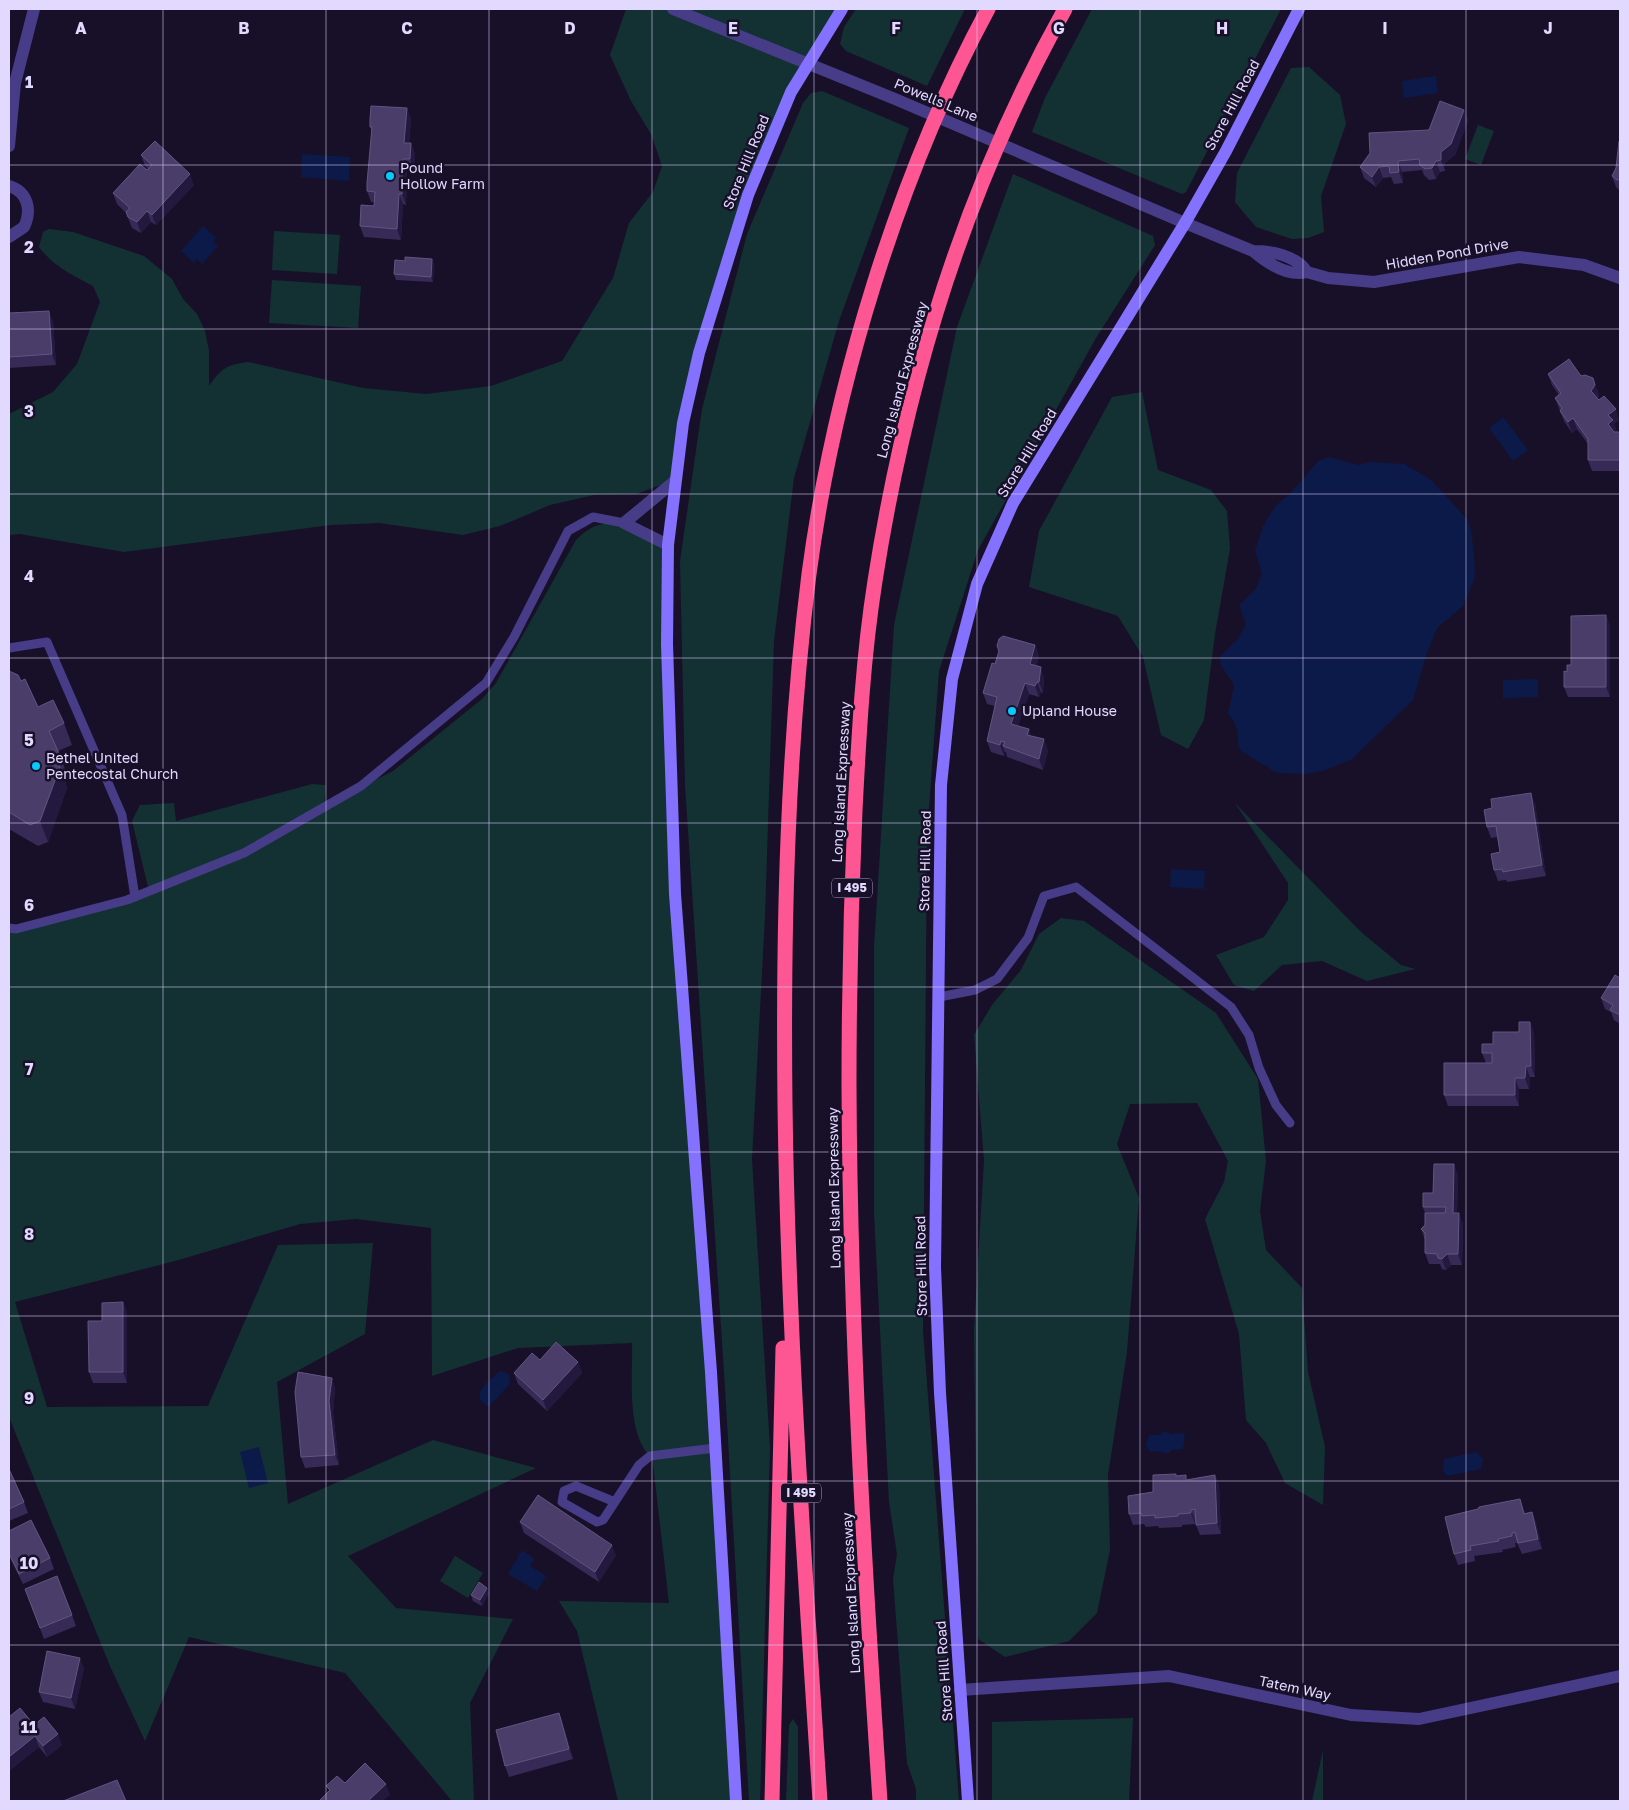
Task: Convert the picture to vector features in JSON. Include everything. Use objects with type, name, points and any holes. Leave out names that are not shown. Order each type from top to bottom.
[{"type":"highway","name":"I 495","points":[[820,1801],[794,1370],[786,1184],[784,1019],[787,864],[795,708],[810,570],[833,444],[860,334],[893,227],[933,124],[988,9]]},
{"type":"highway","name":"Long Island Expressway","points":[[880,1801],[855,1390],[850,1196],[849,1024],[860,717],[876,574],[896,461],[923,356],[954,253],[993,154],[1043,49],[1065,9]]},
{"type":"highway","points":[[772,1801],[786,1184]]},
{"type":"main road","name":"Store Hill Road","points":[[736,1801],[715,1448],[675,894],[667,644],[668,545],[684,422],[699,353],[742,211],[791,92],[842,9]]},
{"type":"main road","name":"Store Hill Road","points":[[968,1801],[937,1330],[935,1230],[944,749],[952,679],[969,610],[987,558],[1013,503],[1185,223],[1230,142],[1299,9]]},
{"type":"street","points":[[9,146],[15,83],[34,9]]},
{"type":"street","name":"Powells Lane","points":[[673,9],[809,63],[1185,223]]},
{"type":"street","points":[[9,186],[22,194],[29,210],[24,227],[9,236]]},
{"type":"street","name":"Hidden Pond Drive","points":[[1185,223],[1253,251],[1266,262],[1297,274],[1307,272],[1328,278],[1374,282],[1518,257],[1584,265],[1620,278]]},
{"type":"street","points":[[668,545],[624,524],[675,481]]},
{"type":"street","name":"Tatem Way","points":[[960,1690],[1169,1676],[1351,1715],[1419,1719],[1620,1676]]},
{"type":"lane","points":[[9,928],[16,929],[135,897],[244,853],[361,786],[486,682],[514,637],[568,532],[593,517],[624,524]]},
{"type":"lane","points":[[9,648],[47,642],[122,815],[135,897]]},
{"type":"lane","points":[[939,997],[976,990],[997,979],[1028,938],[1044,896],[1076,887],[1231,1007],[1249,1035],[1259,1068],[1276,1105],[1290,1123]]},
{"type":"lane","points":[[615,1502],[576,1486],[564,1491],[562,1502],[598,1522],[603,1520],[615,1502],[639,1466],[650,1456],[715,1448]]},
{"type":"green space","points":[[626,9],[842,9],[809,63],[748,195],[669,482],[636,494],[594,495],[550,505],[500,526],[463,535],[379,523],[331,525],[124,552],[20,534],[9,535],[9,414],[53,392],[77,364],[100,302],[93,286],[70,274],[50,260],[39,247],[43,232],[49,229],[73,232],[144,256],[172,279],[183,299],[197,314],[205,331],[209,351],[209,386],[225,368],[234,364],[248,362],[363,388],[426,394],[491,386],[562,361],[613,278],[629,223],[653,192],[662,166],[651,134],[631,101],[610,55]]},
{"type":"green space","points":[[856,9],[965,9],[927,86],[846,51],[840,44],[844,27]]},
{"type":"green space","points":[[1092,9],[1281,9],[1186,192],[1182,194],[1032,132],[1045,98]]},
{"type":"green space","points":[[1309,67],[1340,95],[1346,124],[1321,196],[1324,232],[1308,238],[1292,239],[1256,227],[1235,202],[1237,173],[1291,68]]},
{"type":"green space","points":[[822,91],[909,128],[839,321],[794,478],[774,641],[765,916],[752,1159],[770,1448],[760,1801],[749,1801],[725,1387],[685,785],[680,561],[702,409],[747,234],[803,103],[811,93]]},
{"type":"green space","points":[[1478,125],[1494,131],[1481,165],[1465,159]]},
{"type":"green space","points":[[1013,174],[1153,236],[1155,245],[1096,338],[978,550],[939,671],[927,835],[923,1331],[959,1801],[916,1801],[916,1789],[907,1763],[893,1579],[897,1554],[889,1502],[874,1214],[874,948],[894,625],[957,327]]},
{"type":"green space","points":[[274,231],[340,235],[337,274],[272,270]]},
{"type":"green space","points":[[272,280],[361,286],[358,328],[269,323]]},
{"type":"green space","points":[[1142,392],[1158,470],[1211,490],[1227,511],[1230,549],[1215,634],[1204,720],[1188,749],[1161,735],[1143,657],[1118,616],[1029,587],[1039,531],[1112,397]]},
{"type":"green space","points":[[608,523],[623,526],[668,545],[675,894],[736,1801],[618,1801],[577,1631],[559,1601],[669,1603],[652,1455],[650,1456],[642,1446],[634,1418],[632,1403],[632,1343],[518,1348],[432,1376],[431,1228],[356,1219],[300,1224],[175,1261],[15,1302],[47,1407],[208,1406],[278,1245],[373,1243],[365,1334],[277,1382],[288,1504],[433,1440],[536,1468],[348,1556],[396,1608],[513,1619],[470,1703],[474,1801],[452,1801],[345,1673],[189,1637],[145,1741],[110,1666],[9,1417],[9,925],[21,925],[149,891],[132,821],[140,805],[174,803],[176,821],[312,784],[326,785],[324,806],[393,771],[482,699],[496,683],[576,540],[590,528]]},
{"type":"green space","points":[[1235,803],[1361,932],[1401,965],[1415,969],[1367,981],[1322,961],[1282,965],[1254,991],[1234,985],[1216,955],[1264,937],[1288,900],[1288,883]]},
{"type":"green space","points":[[1061,918],[1084,921],[1216,1013],[1258,1079],[1266,1161],[1260,1211],[1266,1250],[1302,1288],[1308,1372],[1325,1447],[1323,1505],[1285,1483],[1266,1443],[1246,1420],[1239,1334],[1205,1219],[1224,1182],[1228,1161],[1197,1103],[1130,1104],[1117,1144],[1139,1198],[1127,1352],[1108,1475],[1110,1550],[1097,1613],[1069,1641],[1005,1657],[978,1639],[974,1330],[984,1160],[974,1035],[992,1005],[1021,970],[1039,934]]},
{"type":"green space","points":[[455,1556],[483,1573],[468,1598],[440,1581]]},
{"type":"green space","points":[[1133,1718],[1129,1801],[992,1801],[992,1722]]},
{"type":"green space","points":[[793,1719],[798,1727],[798,1801],[786,1801],[789,1725]]},
{"type":"green space","points":[[1323,1750],[1323,1801],[1312,1801]]},
{"type":"water","points":[[1436,76],[1438,93],[1404,98],[1402,81]]},
{"type":"water","points":[[302,154],[350,157],[349,181],[301,177]]},
{"type":"water","points":[[203,226],[216,238],[213,241],[218,246],[202,264],[197,259],[194,263],[181,251]]},
{"type":"water","points":[[1503,417],[1528,450],[1513,461],[1489,428]]},
{"type":"water","points":[[1329,457],[1358,465],[1371,462],[1404,464],[1430,479],[1467,519],[1471,530],[1475,577],[1463,606],[1437,628],[1426,656],[1413,700],[1352,759],[1326,770],[1307,774],[1277,773],[1241,751],[1235,724],[1228,714],[1234,685],[1220,664],[1221,655],[1238,639],[1246,624],[1239,605],[1255,590],[1262,574],[1255,551],[1263,526],[1276,505],[1289,495],[1318,461]]},
{"type":"water","points":[[1538,679],[1538,697],[1503,698],[1503,680]]},
{"type":"water","points":[[1171,869],[1205,871],[1204,889],[1170,887]]},
{"type":"water","points":[[500,1371],[509,1374],[510,1384],[488,1407],[480,1400],[481,1391]]},
{"type":"water","points":[[1164,1431],[1171,1434],[1183,1433],[1185,1438],[1183,1449],[1172,1450],[1167,1454],[1160,1451],[1150,1452],[1146,1445],[1149,1435],[1159,1435]]},
{"type":"water","points":[[259,1447],[268,1483],[249,1488],[240,1452]]},
{"type":"water","points":[[1477,1452],[1483,1459],[1481,1469],[1447,1476],[1443,1471],[1444,1459]]},
{"type":"water","points":[[522,1550],[534,1558],[530,1566],[546,1576],[537,1591],[508,1574]]},
{"type":"building","points":[[1440,101],[1464,110],[1451,144],[1441,152],[1441,160],[1436,161],[1432,168],[1425,169],[1420,165],[1419,159],[1398,161],[1399,172],[1390,173],[1389,166],[1379,167],[1372,177],[1360,167],[1370,153],[1369,133],[1429,130]]},
{"type":"building","name":"Pound Hollow Farm","points":[[371,106],[407,108],[404,143],[411,143],[410,159],[403,159],[402,194],[399,194],[397,229],[360,226],[361,205],[374,206],[375,192],[367,191],[372,127],[370,127]]},
{"type":"building","points":[[155,141],[190,174],[152,215],[147,211],[137,222],[128,217],[126,212],[130,208],[113,193],[140,164],[147,170],[152,165],[141,155]]},
{"type":"building","points":[[1619,141],[1620,180],[1617,180],[1612,176],[1616,168]]},
{"type":"building","points":[[405,257],[432,259],[431,277],[394,274],[395,260],[405,261]]},
{"type":"building","points":[[49,311],[52,354],[9,357],[9,313]]},
{"type":"building","points":[[1569,359],[1581,376],[1585,375],[1593,378],[1595,385],[1591,391],[1599,400],[1604,396],[1616,409],[1608,415],[1613,420],[1608,424],[1614,432],[1620,432],[1620,460],[1588,460],[1588,439],[1573,418],[1568,422],[1560,411],[1562,408],[1555,398],[1561,393],[1548,374]]},
{"type":"building","points":[[1606,615],[1606,687],[1564,687],[1564,671],[1567,672],[1567,665],[1571,665],[1571,616]]},
{"type":"building","name":"Upland House","points":[[1003,636],[1035,645],[1030,664],[1041,667],[1039,682],[1035,686],[1025,683],[1011,724],[1029,729],[1027,735],[1044,739],[1039,759],[1003,746],[1005,742],[1001,741],[1000,745],[987,741],[997,697],[983,693],[992,663],[995,664],[999,651],[997,646],[999,639]]},
{"type":"building","name":"Bethel United Pentecostal Church","points":[[9,671],[18,675],[21,681],[25,679],[38,707],[53,700],[64,723],[49,731],[61,758],[57,760],[60,767],[40,821],[30,825],[9,812]]},
{"type":"building","points":[[1531,793],[1542,865],[1503,872],[1502,869],[1494,870],[1491,854],[1500,852],[1496,826],[1487,827],[1484,810],[1492,808],[1491,799]]},
{"type":"building","points":[[1615,975],[1620,978],[1620,1015],[1610,1010],[1613,1005],[1601,998]]},
{"type":"building","points":[[1519,1022],[1530,1022],[1531,1066],[1526,1066],[1525,1078],[1515,1078],[1515,1095],[1444,1095],[1444,1063],[1492,1063],[1492,1053],[1482,1053],[1482,1044],[1493,1044],[1493,1032],[1519,1032]]},
{"type":"building","points":[[1434,1164],[1454,1164],[1453,1213],[1459,1213],[1458,1254],[1447,1254],[1442,1259],[1438,1258],[1437,1254],[1425,1253],[1425,1233],[1421,1229],[1425,1225],[1425,1213],[1445,1213],[1446,1207],[1423,1207],[1423,1193],[1433,1193]]},
{"type":"building","points":[[123,1302],[123,1372],[89,1372],[88,1321],[102,1321],[102,1303]]},
{"type":"building","points":[[556,1342],[578,1362],[543,1400],[514,1373],[532,1353],[540,1360]]},
{"type":"building","points":[[298,1372],[332,1378],[329,1401],[335,1455],[301,1457],[295,1392]]},
{"type":"building","points":[[9,1469],[24,1502],[9,1509]]},
{"type":"building","points":[[1176,1474],[1176,1476],[1186,1475],[1186,1480],[1215,1475],[1217,1523],[1196,1525],[1195,1509],[1191,1510],[1191,1513],[1178,1514],[1178,1516],[1155,1518],[1155,1515],[1129,1514],[1128,1496],[1153,1492],[1153,1475]]},
{"type":"building","points":[[538,1495],[612,1545],[595,1572],[520,1522]]},
{"type":"building","points":[[1520,1499],[1524,1514],[1532,1512],[1538,1539],[1518,1543],[1515,1532],[1512,1533],[1512,1536],[1498,1539],[1499,1541],[1470,1546],[1471,1550],[1454,1554],[1445,1517],[1478,1509],[1479,1507]]},
{"type":"building","points":[[31,1520],[50,1558],[19,1574],[9,1553],[9,1531]]},
{"type":"building","points":[[57,1576],[72,1615],[40,1628],[25,1589]]},
{"type":"building","points":[[479,1582],[487,1588],[480,1600],[471,1595]]},
{"type":"building","points":[[47,1651],[80,1658],[71,1698],[39,1692]]},
{"type":"building","points":[[20,1708],[34,1725],[44,1717],[58,1734],[43,1746],[35,1736],[9,1757],[9,1717]]},
{"type":"building","points":[[559,1713],[569,1749],[505,1766],[496,1730]]},
{"type":"building","points":[[365,1763],[386,1784],[368,1801],[319,1801],[330,1790],[326,1786],[337,1776],[345,1783]]},
{"type":"building","points":[[117,1780],[126,1801],[63,1801]]},
{"type":"place","name":"Pound Hollow Farm","points":[[390,176]]},
{"type":"place","name":"Upland House","points":[[1012,711]]},
{"type":"place","name":"Bethel United Pentecostal Church","points":[[36,766]]}]
